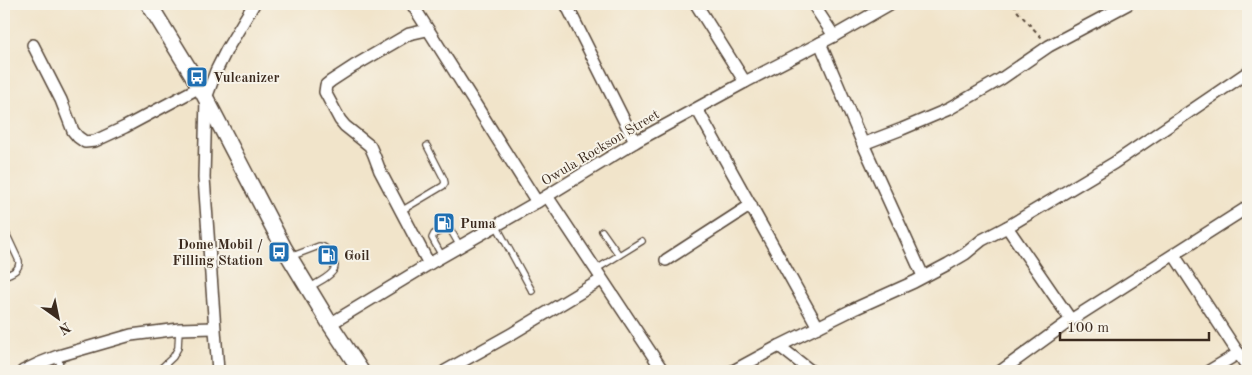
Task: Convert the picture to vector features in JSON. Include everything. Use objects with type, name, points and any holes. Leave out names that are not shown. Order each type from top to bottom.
[{"type":"main road","points":[[149,4],[203,92],[289,257],[330,324],[362,371]]},
{"type":"street","points":[[218,371],[204,178],[203,92],[254,4]]},
{"type":"street","points":[[412,4],[542,199],[595,270],[662,371]]},
{"type":"street","points":[[566,4],[635,142]]},
{"type":"street","points":[[696,4],[745,82]]},
{"type":"street","points":[[813,4],[834,36]]},
{"type":"street","name":"Owula Rockson Street","points":[[330,324],[635,142],[890,4]]},
{"type":"street","points":[[863,144],[949,109],[1001,79],[1049,46],[1128,4]]},
{"type":"street","points":[[428,30],[408,34],[354,66],[330,81],[326,85],[325,92],[340,120],[370,146],[380,171],[429,264]]},
{"type":"street","points":[[820,43],[863,144],[924,276]]},
{"type":"street","points":[[33,45],[61,100],[73,131],[85,142],[95,141],[203,92]]},
{"type":"street","points":[[732,371],[779,346],[948,264],[965,254],[982,240],[1114,163],[1248,72]]},
{"type":"street","points":[[697,109],[818,327]]},
{"type":"street","points":[[666,260],[751,205]]},
{"type":"street","points":[[1001,371],[1071,320],[1248,207]]},
{"type":"street","points":[[1007,227],[1071,320]]},
{"type":"street","points":[[1174,254],[1248,368]]},
{"type":"street","points":[[445,371],[601,280]]},
{"type":"street","points":[[23,371],[58,356],[131,336],[179,329],[214,328]]},
{"type":"street","points":[[779,346],[810,371]]},
{"type":"street","points":[[1209,371],[1239,353]]},
{"type":"lane","points":[[401,211],[445,183],[427,146]]},
{"type":"lane","points":[[496,226],[532,291]]},
{"type":"lane","points":[[442,256],[432,238],[434,234],[445,228],[450,229],[460,246]]},
{"type":"lane","points":[[4,229],[19,261],[19,265],[16,270],[4,276]]},
{"type":"lane","points":[[602,231],[618,255]]},
{"type":"lane","points":[[595,270],[642,241]]},
{"type":"lane","points":[[289,257],[319,246],[326,248],[335,264],[333,273],[308,288]]},
{"type":"lane","points":[[158,371],[173,357],[178,348],[179,329]]},
{"type":"lane","points":[[58,356],[61,371]]},
{"type":"path","points":[[1013,4],[1049,46]]},
{"type":"place","name":"Vulcanizer","points":[[197,77]]},
{"type":"place","name":"Puma","points":[[444,223]]},
{"type":"place","name":"Dome Mobil / Filling Station","points":[[279,252]]},
{"type":"place","name":"Goil","points":[[328,255]]}]
